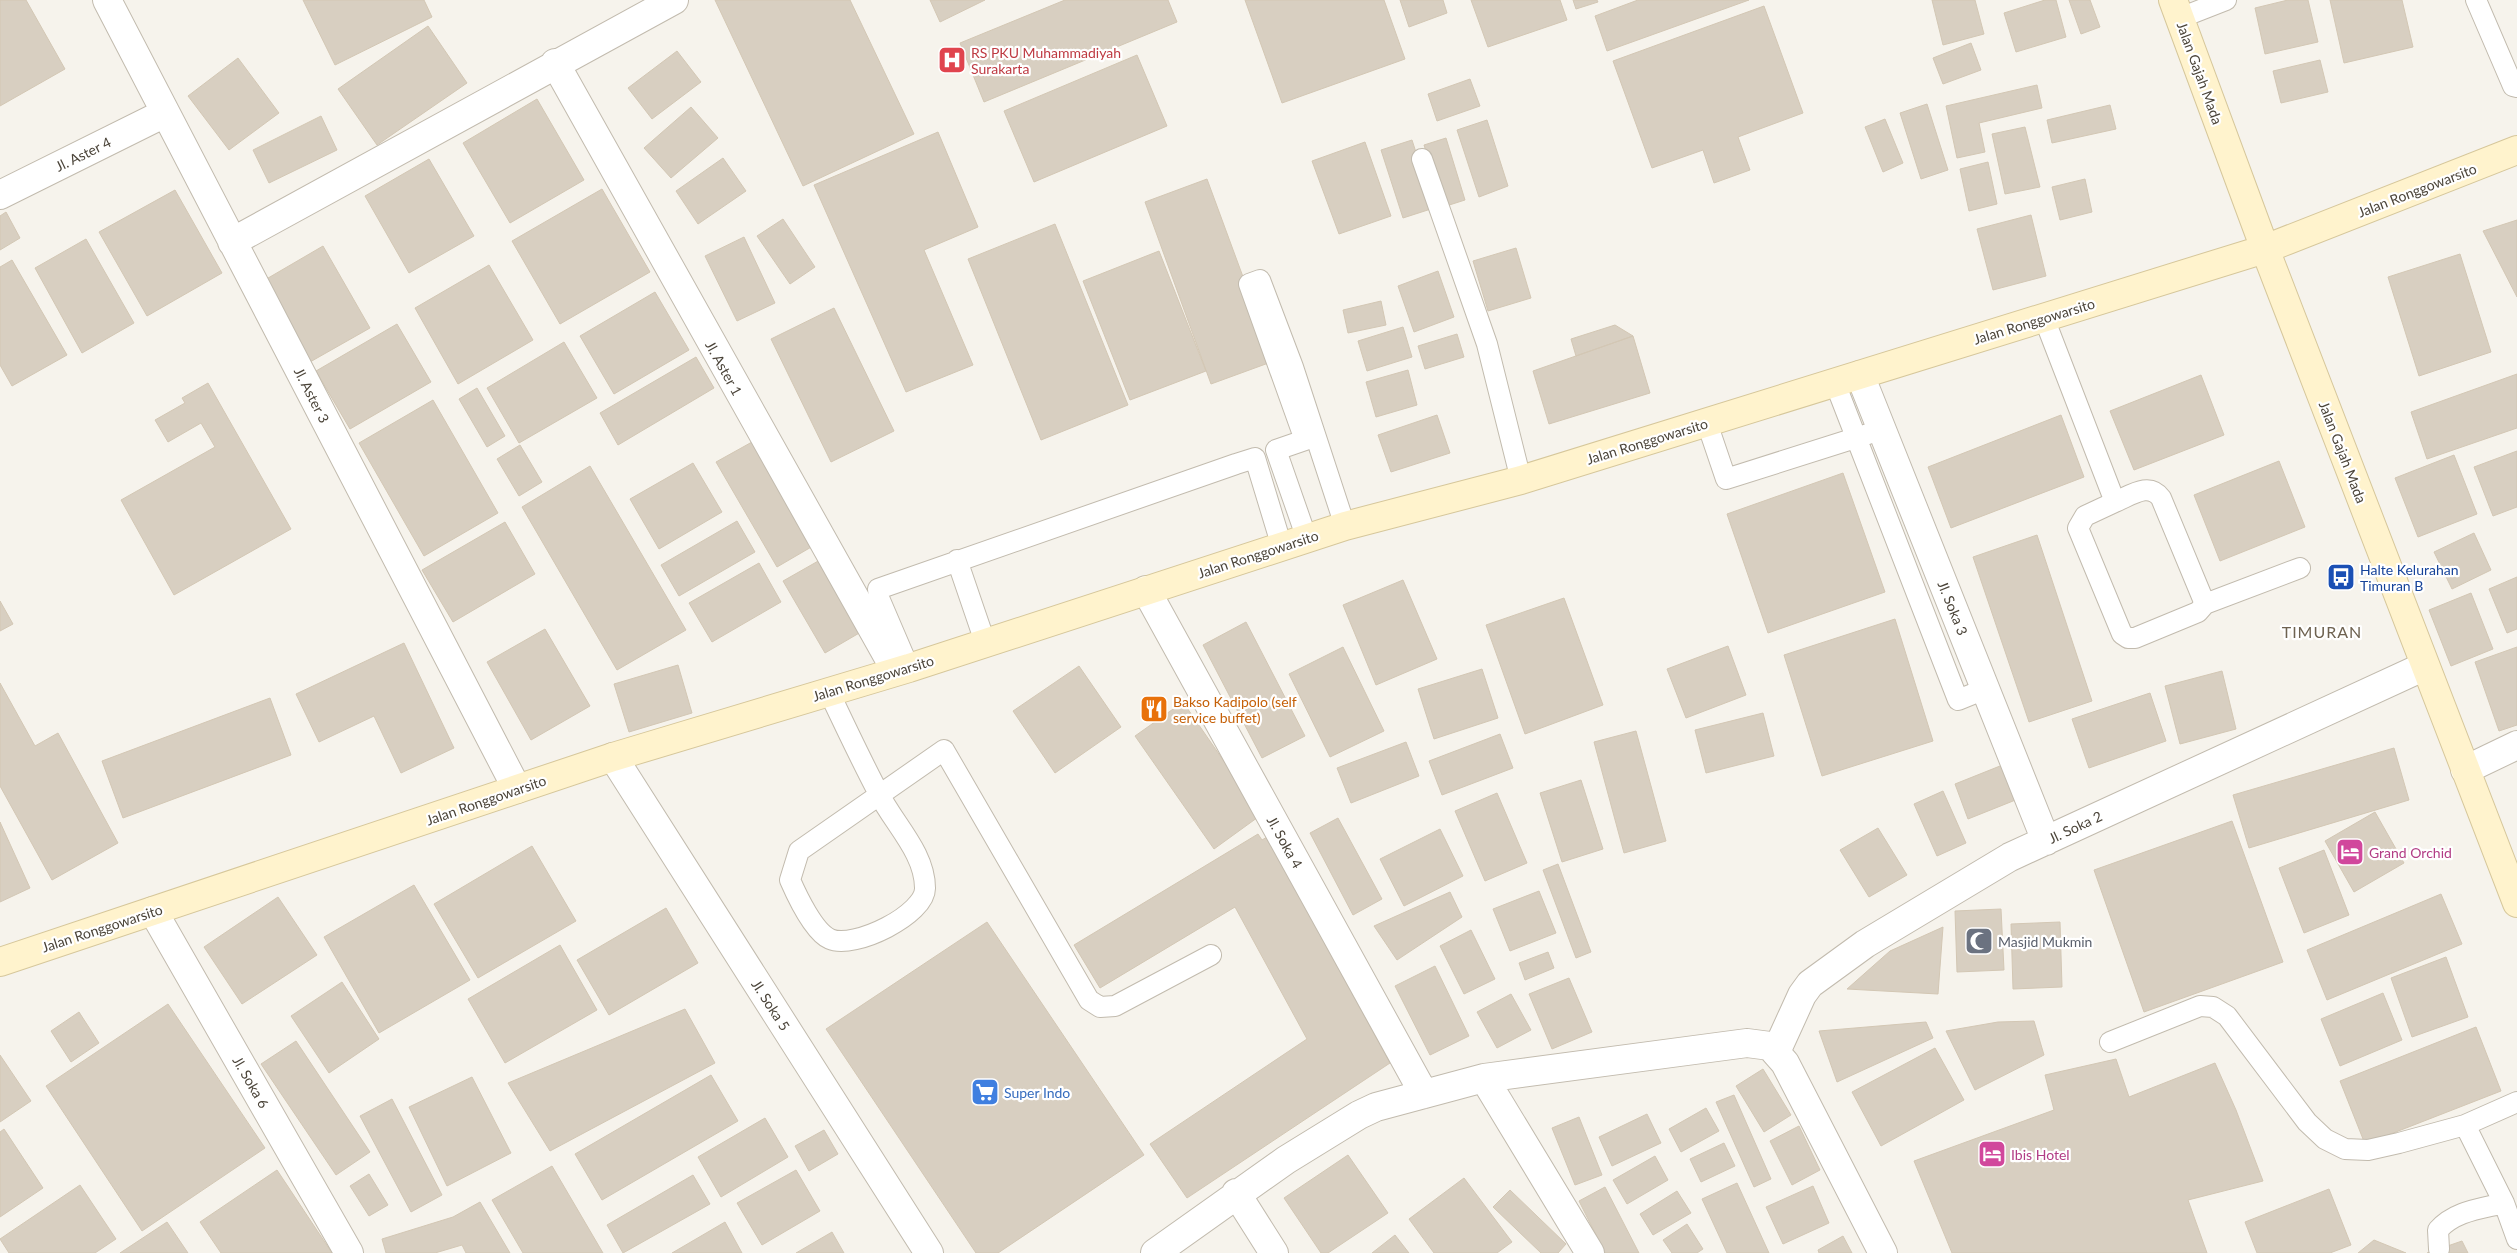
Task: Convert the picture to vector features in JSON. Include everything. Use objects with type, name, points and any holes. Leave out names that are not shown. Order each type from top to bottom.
[{"type":"main road","name":"Jalan Gajah Mada","points":[[2177,9],[2265,249],[2517,903]]},
{"type":"main road","name":"Jalan Ronggowarsito","points":[[0,962],[613,757],[903,670],[1345,526],[1521,480],[2265,249],[2517,150]]},
{"type":"street","name":"Jl. Aster 3","points":[[106,0],[517,790]]},
{"type":"street","points":[[232,242],[555,63],[674,0]]},
{"type":"street","name":"Jl. Aster 1","points":[[555,63],[903,670]]},
{"type":"street","name":"Jl. Aster 4","points":[[0,195],[165,113]]},
{"type":"street","name":"Jl. Soka 3","points":[[1860,375],[2046,841]]},
{"type":"street","name":"Jl. Soka 4","points":[[1146,590],[1424,1094]]},
{"type":"street","name":"Jl. Soka 2","points":[[1776,1052],[1802,995],[1825,972],[1977,875],[2046,841],[2425,666]]},
{"type":"street","points":[[2465,770],[2517,745]]},
{"type":"street","name":"Jl. Soka 5","points":[[613,757],[930,1253]]},
{"type":"street","name":"Jl. Soka 6","points":[[153,911],[349,1253]]},
{"type":"street","points":[[1155,1253],[1236,1193],[1359,1115],[1393,1102],[1484,1078],[1731,1044],[1761,1044],[1770,1046],[1776,1052],[1798,1085],[1883,1253]]},
{"type":"street","points":[[1484,1078],[1590,1253]]},
{"type":"street","points":[[1236,1193],[1274,1253]]},
{"type":"lane","points":[[2177,9],[2226,0]]},
{"type":"lane","points":[[2476,0],[2514,86],[2517,87]]},
{"type":"lane","points":[[1422,159],[1487,344],[1521,480]]},
{"type":"lane","points":[[1294,543],[1276,450],[1305,440],[1249,284],[1260,280],[1293,367],[1345,526]]},
{"type":"lane","points":[[2044,318],[2115,502]]},
{"type":"lane","points":[[1835,383],[1958,700],[1985,690]]},
{"type":"lane","points":[[1707,423],[1726,479],[1882,429]]},
{"type":"lane","points":[[903,670],[879,598],[878,589],[1255,458],[1294,543]]},
{"type":"lane","points":[[2204,604],[2157,492],[2149,489],[2139,492],[2085,516],[2078,528],[2122,634],[2128,638],[2135,638],[2198,612],[2204,604],[2300,568]]},
{"type":"lane","points":[[951,563],[978,644]]},
{"type":"lane","points":[[828,692],[879,796],[921,863],[926,890],[918,906],[875,935],[845,943],[829,939],[804,911],[790,880],[799,852],[879,796],[944,750],[1090,1000],[1100,1007],[1115,1006],[1211,955]]},
{"type":"lane","points":[[2110,1042],[2200,1006],[2213,1007],[2227,1016],[2307,1122],[2325,1139],[2345,1149],[2368,1150],[2465,1125],[2517,1102]]},
{"type":"lane","points":[[2465,1125],[2504,1203],[2517,1239]]},
{"type":"lane","points":[[2439,1249],[2438,1230],[2446,1221],[2457,1215],[2504,1203]]},
{"type":"building","points":[[0,0],[26,0],[65,69],[0,106]]},
{"type":"building","points":[[303,0],[424,0],[432,17],[335,65]]},
{"type":"building","points":[[715,0],[850,0],[914,134],[803,186]]},
{"type":"building","points":[[930,0],[985,0],[940,22]]},
{"type":"building","points":[[1065,0],[1168,0],[1177,22],[984,102],[960,43]]},
{"type":"building","points":[[1245,0],[1384,0],[1405,59],[1282,103]]},
{"type":"building","points":[[1400,0],[1443,0],[1447,13],[1409,27]]},
{"type":"building","points":[[1471,0],[1560,0],[1567,20],[1488,47]]},
{"type":"building","points":[[1573,0],[1597,0],[1598,2],[1576,9]]},
{"type":"building","points":[[1638,0],[1749,0],[1607,51],[1595,16]]},
{"type":"building","points":[[1932,0],[1975,0],[1984,34],[1943,45]]},
{"type":"building","points":[[2045,0],[2056,0],[2066,37],[2016,52],[2004,13]]},
{"type":"building","points":[[2069,0],[2090,0],[2100,27],[2081,34]]},
{"type":"building","points":[[2288,0],[2308,0],[2318,42],[2265,54],[2255,8]]},
{"type":"building","points":[[2330,0],[2402,0],[2413,47],[2344,63]]},
{"type":"building","points":[[1764,6],[1803,113],[1738,137],[1750,170],[1714,183],[1703,150],[1652,168],[1613,61]]},
{"type":"building","points":[[428,26],[467,83],[377,145],[338,89]]},
{"type":"building","points":[[1971,43],[1981,70],[1943,84],[1933,58]]},
{"type":"building","points":[[677,51],[701,82],[652,119],[628,88]]},
{"type":"building","points":[[1137,55],[1167,126],[1034,182],[1004,111]]},
{"type":"building","points":[[238,58],[279,113],[229,150],[188,96]]},
{"type":"building","points":[[2320,60],[2328,92],[2281,103],[2273,71]]},
{"type":"building","points":[[1470,79],[1480,106],[1437,121],[1428,94]]},
{"type":"building","points":[[2037,85],[2042,108],[1979,123],[1985,152],[1957,158],[1946,106]]},
{"type":"building","points":[[537,99],[584,180],[510,223],[463,143]]},
{"type":"building","points":[[1927,104],[1948,170],[1921,179],[1900,113]]},
{"type":"building","points":[[2110,105],[2116,129],[2052,143],[2047,120]]},
{"type":"building","points":[[691,107],[718,138],[671,178],[644,148]]},
{"type":"building","points":[[321,116],[337,150],[269,183],[253,150]]},
{"type":"building","points":[[1885,119],[1903,163],[1883,172],[1865,127]]},
{"type":"building","points":[[1487,120],[1508,186],[1479,197],[1457,130]]},
{"type":"building","points":[[2025,127],[2040,187],[2005,194],[1992,134]]},
{"type":"building","points":[[938,132],[978,227],[924,250],[973,365],[906,392],[814,185]]},
{"type":"building","points":[[1446,138],[1465,200],[1443,207],[1424,145]]},
{"type":"building","points":[[1412,140],[1434,208],[1403,218],[1381,150]]},
{"type":"building","points":[[1365,142],[1391,216],[1339,234],[1312,161]]},
{"type":"building","points":[[723,158],[746,191],[698,224],[676,191]]},
{"type":"building","points":[[429,159],[474,236],[409,273],[365,196]]},
{"type":"building","points":[[1988,162],[1997,204],[1969,211],[1960,169]]},
{"type":"building","points":[[1207,179],[1274,361],[1211,384],[1145,202]]},
{"type":"building","points":[[2085,179],[2092,212],[2060,220],[2052,187]]},
{"type":"building","points":[[602,189],[650,272],[560,324],[512,241]]},
{"type":"building","points":[[175,190],[222,273],[147,316],[99,232]]},
{"type":"building","points":[[6,212],[20,238],[0,250],[0,216]]},
{"type":"building","points":[[2031,215],[2046,276],[1993,290],[1977,229]]},
{"type":"building","points":[[783,219],[815,267],[790,284],[757,236]]},
{"type":"building","points":[[2517,220],[2517,297],[2483,231]]},
{"type":"building","points":[[1055,224],[1128,405],[1041,440],[968,259]]},
{"type":"building","points":[[744,237],[775,303],[737,321],[705,256]]},
{"type":"building","points":[[86,239],[134,323],[82,353],[35,268]]},
{"type":"building","points":[[323,246],[370,328],[310,362],[263,281]]},
{"type":"building","points":[[1516,248],[1531,298],[1488,311],[1473,261]]},
{"type":"building","points":[[1159,251],[1206,371],[1130,400],[1083,281]]},
{"type":"building","points":[[2460,254],[2491,352],[2419,376],[2388,277]]},
{"type":"building","points":[[12,260],[67,355],[12,386],[0,365],[0,267]]},
{"type":"building","points":[[489,265],[533,340],[458,384],[415,308]]},
{"type":"building","points":[[1438,271],[1454,317],[1414,332],[1398,286]]},
{"type":"building","points":[[655,292],[689,350],[614,394],[580,336]]},
{"type":"building","points":[[1381,301],[1386,325],[1348,333],[1343,310]]},
{"type":"building","points":[[834,308],[894,431],[831,462],[771,339]]},
{"type":"building","points":[[397,324],[431,382],[350,429],[316,371]]},
{"type":"building","points":[[1615,325],[1633,336],[1576,356],[1571,339]]},
{"type":"building","points":[[1403,327],[1412,357],[1367,371],[1358,341]]},
{"type":"building","points":[[1457,334],[1464,357],[1425,369],[1418,346]]},
{"type":"building","points":[[1633,336],[1650,393],[1549,424],[1533,371]]},
{"type":"building","points":[[564,342],[597,398],[519,443],[487,388]]},
{"type":"building","points":[[696,357],[714,388],[618,445],[600,413]]},
{"type":"building","points":[[1408,370],[1417,405],[1376,417],[1366,382]]},
{"type":"building","points":[[2517,374],[2517,428],[2427,459],[2411,412]]},
{"type":"building","points":[[2201,375],[2224,435],[2134,470],[2110,411]]},
{"type":"building","points":[[208,383],[291,529],[174,595],[121,500],[215,447],[201,423],[168,442],[155,420],[185,403],[182,398]]},
{"type":"building","points":[[477,388],[505,436],[487,447],[459,399]]},
{"type":"building","points":[[433,400],[498,513],[424,556],[359,443]]},
{"type":"building","points":[[1437,415],[1450,453],[1391,472],[1378,435]]},
{"type":"building","points":[[2061,415],[2084,477],[1951,528],[1928,467]]},
{"type":"building","points":[[752,442],[813,546],[777,567],[716,462]]},
{"type":"building","points":[[520,445],[542,482],[519,496],[497,459]]},
{"type":"building","points":[[2517,451],[2517,507],[2493,516],[2474,467]]},
{"type":"building","points":[[2454,455],[2477,514],[2418,537],[2395,478]]},
{"type":"building","points":[[2279,461],[2305,527],[2220,561],[2194,495]]},
{"type":"building","points":[[693,463],[722,512],[659,549],[630,499]]},
{"type":"building","points":[[590,466],[686,630],[617,670],[522,507]]},
{"type":"building","points":[[1843,473],[1885,592],[1768,633],[1727,514]]},
{"type":"building","points":[[737,521],[755,552],[679,596],[661,565]]},
{"type":"building","points":[[505,522],[535,574],[453,622],[422,570]]},
{"type":"building","points":[[2474,533],[2491,570],[2452,589],[2434,552]]},
{"type":"building","points":[[2037,535],[2092,701],[2029,722],[1973,557]]},
{"type":"building","points":[[820,560],[861,632],[825,653],[783,581]]},
{"type":"building","points":[[759,563],[781,602],[712,642],[689,603]]},
{"type":"building","points":[[2517,577],[2517,629],[2507,633],[2489,589]]},
{"type":"building","points":[[1403,580],[1437,659],[1376,685],[1343,605]]},
{"type":"building","points":[[2471,593],[2493,649],[2451,666],[2429,610]]},
{"type":"building","points":[[1564,598],[1603,705],[1525,734],[1486,625]]},
{"type":"building","points":[[0,601],[13,624],[0,631]]},
{"type":"building","points":[[1895,619],[1933,741],[1822,776],[1784,655]]},
{"type":"building","points":[[1246,622],[1305,736],[1262,758],[1203,645]]},
{"type":"building","points":[[545,629],[590,706],[531,740],[487,662]]},
{"type":"building","points":[[404,643],[454,748],[401,773],[374,716],[319,742],[296,694]]},
{"type":"building","points":[[1728,646],[1746,695],[1686,718],[1667,669]]},
{"type":"building","points":[[1343,647],[1384,731],[1330,757],[1289,674]]},
{"type":"building","points":[[2517,647],[2517,725],[2499,731],[2475,662]]},
{"type":"building","points":[[678,665],[692,713],[629,732],[614,684]]},
{"type":"building","points":[[1079,666],[1121,727],[1055,773],[1013,711]]},
{"type":"building","points":[[1482,669],[1498,718],[1434,739],[1418,689]]},
{"type":"building","points":[[2222,671],[2236,729],[2180,744],[2165,686]]},
{"type":"building","points":[[0,683],[35,746],[58,733],[118,843],[52,880],[0,786]]},
{"type":"building","points":[[2150,693],[2166,741],[2089,768],[2072,719]]},
{"type":"building","points":[[270,698],[291,755],[123,818],[102,761]]},
{"type":"building","points":[[1183,702],[1261,815],[1214,849],[1135,736]]},
{"type":"building","points":[[1763,713],[1774,756],[1706,773],[1695,730]]},
{"type":"building","points":[[1636,731],[1666,841],[1624,853],[1594,742]]},
{"type":"building","points":[[1500,734],[1513,768],[1442,795],[1429,761]]},
{"type":"building","points":[[1406,742],[1419,776],[1351,803],[1337,768]]},
{"type":"building","points":[[2394,748],[2409,800],[2249,848],[2233,795]]},
{"type":"building","points":[[2005,764],[2018,799],[1968,819],[1955,784]]},
{"type":"building","points":[[1581,780],[1603,849],[1562,862],[1540,793]]},
{"type":"building","points":[[1943,791],[1966,843],[1937,856],[1914,804]]},
{"type":"building","points":[[1497,793],[1527,863],[1485,881],[1455,811]]},
{"type":"building","points":[[2375,812],[2404,863],[2354,892],[2325,841]]},
{"type":"building","points":[[1338,818],[1382,899],[1353,915],[1310,833]]},
{"type":"building","points":[[2232,821],[2283,962],[2144,1012],[2094,870]]},
{"type":"building","points":[[0,822],[30,888],[0,902]]},
{"type":"building","points":[[1878,828],[1907,875],[1869,897],[1840,850]]},
{"type":"building","points":[[1440,829],[1463,876],[1404,906],[1380,859]]},
{"type":"building","points":[[1258,834],[1262,840],[1267,837],[1390,1063],[1187,1198],[1150,1144],[1307,1039],[1235,907],[1100,988],[1074,945]]},
{"type":"building","points":[[532,846],[576,921],[478,978],[434,904]]},
{"type":"building","points":[[2324,850],[2349,915],[2304,933],[2279,868]]},
{"type":"building","points":[[1558,864],[1591,952],[1576,958],[1543,870]]},
{"type":"building","points":[[414,885],[470,980],[379,1033],[324,937]]},
{"type":"building","points":[[1539,891],[1556,933],[1510,951],[1493,909]]},
{"type":"building","points":[[1450,892],[1462,917],[1397,960],[1374,926]]},
{"type":"building","points":[[2441,894],[2462,944],[2327,1000],[2307,950]]},
{"type":"building","points":[[278,897],[317,955],[242,1004],[204,947]]},
{"type":"building","points":[[666,908],[698,963],[609,1015],[577,960]]},
{"type":"building","name":"Masjid Mukmin","points":[[2001,909],[2004,970],[1957,972],[1955,911]]},
{"type":"building","name":"Super Indo","points":[[987,922],[1144,1155],[998,1253],[976,1253],[826,1029]]},
{"type":"building","points":[[2060,922],[2062,987],[2013,989],[2011,924]]},
{"type":"building","points":[[1943,927],[1938,994],[1847,989],[1890,951]]},
{"type":"building","points":[[1471,930],[1495,979],[1464,994],[1440,946]]},
{"type":"building","points":[[560,945],[597,1010],[505,1063],[468,999]]},
{"type":"building","points":[[1548,952],[1554,968],[1525,980],[1519,963]]},
{"type":"building","points":[[2446,957],[2468,1017],[2412,1037],[2391,978]]},
{"type":"building","points":[[1435,966],[1469,1036],[1430,1055],[1395,986]]},
{"type":"building","points":[[1569,978],[1592,1032],[1552,1049],[1529,994]]},
{"type":"building","points":[[342,982],[379,1039],[329,1073],[291,1016]]},
{"type":"building","points":[[2383,993],[2402,1040],[2340,1066],[2321,1019]]},
{"type":"building","points":[[1511,994],[1531,1030],[1497,1048],[1477,1012]]},
{"type":"building","points":[[168,1004],[265,1148],[142,1231],[46,1086]]},
{"type":"building","points":[[685,1009],[715,1063],[550,1151],[508,1083]]},
{"type":"building","points":[[79,1012],[99,1043],[71,1062],[51,1031]]},
{"type":"building","points":[[2034,1021],[2044,1055],[1975,1090],[1946,1031],[1998,1022]]},
{"type":"building","points":[[1926,1022],[1933,1038],[1837,1082],[1819,1031]]},
{"type":"building","points":[[2476,1027],[2501,1091],[2365,1144],[2340,1081]]},
{"type":"building","points":[[296,1041],[370,1152],[336,1175],[261,1064]]},
{"type":"building","points":[[1935,1048],[1964,1100],[1881,1146],[1852,1092]]},
{"type":"building","points":[[0,1055],[31,1101],[0,1122]]},
{"type":"building","points":[[2116,1059],[2129,1097],[2215,1063],[2236,1110],[2263,1181],[2188,1200],[2207,1253],[1952,1253],[1914,1161],[2054,1110],[2045,1075]]},
{"type":"building","points":[[1763,1069],[1791,1115],[1764,1132],[1736,1086]]},
{"type":"building","points":[[711,1075],[738,1121],[602,1200],[575,1154]]},
{"type":"building","points":[[472,1077],[511,1153],[447,1186],[409,1107]]},
{"type":"building","points":[[1734,1095],[1771,1179],[1754,1187],[1716,1102]]},
{"type":"building","points":[[392,1099],[442,1195],[411,1212],[360,1116]]},
{"type":"building","points":[[1706,1108],[1719,1131],[1681,1152],[1669,1129]]},
{"type":"building","points":[[1647,1114],[1661,1143],[1612,1166],[1599,1137]]},
{"type":"building","points":[[1579,1117],[1602,1175],[1575,1185],[1552,1128]]},
{"type":"building","points":[[765,1118],[788,1157],[721,1197],[698,1157]]},
{"type":"building","points":[[1799,1126],[1820,1170],[1792,1185],[1770,1141]]},
{"type":"building","points":[[4,1129],[43,1188],[0,1217],[0,1132]]},
{"type":"building","points":[[824,1130],[838,1154],[809,1171],[795,1146]]},
{"type":"building","points":[[1724,1143],[1735,1166],[1701,1182],[1690,1159]]},
{"type":"building","points":[[1348,1155],[1388,1213],[1328,1253],[1321,1253],[1284,1198]]},
{"type":"building","points":[[1655,1156],[1668,1180],[1627,1204],[1613,1180]]},
{"type":"building","points":[[552,1166],[603,1253],[523,1253],[492,1200]]},
{"type":"building","points":[[277,1170],[332,1253],[221,1253],[200,1222]]},
{"type":"building","points":[[796,1170],[820,1211],[762,1245],[737,1203]]},
{"type":"building","points":[[369,1174],[388,1205],[369,1216],[350,1186]]},
{"type":"building","points":[[693,1175],[710,1204],[623,1253],[607,1225]]},
{"type":"building","points":[[1464,1178],[1512,1242],[1497,1253],[1434,1253],[1409,1219]]},
{"type":"building","points":[[1737,1183],[1769,1253],[1727,1253],[1702,1199]]},
{"type":"building","points":[[80,1185],[116,1239],[95,1253],[9,1253],[0,1239]]},
{"type":"building","points":[[1813,1186],[1829,1223],[1783,1244],[1766,1207]]},
{"type":"building","points":[[1605,1187],[1639,1253],[1605,1253],[1579,1201]]},
{"type":"building","points":[[2329,1189],[2351,1245],[2330,1253],[2257,1253],[2245,1222]]},
{"type":"building","points":[[1510,1190],[1566,1244],[1558,1253],[1541,1253],[1493,1207]]},
{"type":"building","points":[[1677,1191],[1691,1213],[1653,1235],[1640,1214]]},
{"type":"building","points":[[480,1202],[510,1253],[466,1253],[462,1245],[435,1253],[386,1253],[382,1239],[453,1217]]},
{"type":"building","points":[[167,1222],[188,1253],[120,1253]]},
{"type":"building","points":[[725,1222],[742,1253],[672,1253]]},
{"type":"building","points":[[1687,1224],[1703,1249],[1697,1253],[1672,1253],[1663,1240]]},
{"type":"building","points":[[832,1232],[844,1253],[796,1253]]},
{"type":"building","points":[[1395,1235],[1409,1253],[1372,1253]]},
{"type":"building","points":[[1843,1236],[1852,1253],[1819,1253],[1818,1250]]},
{"type":"building","points":[[2374,1240],[2406,1253],[2358,1253]]},
{"type":"building","points":[[2462,1241],[2468,1253],[2427,1253],[2439,1249]]},
{"type":"place","name":"RS PKU Muhammadiyah Surakarta","points":[[952,60]]},
{"type":"place","name":"Halte Kelurahan Timuran B","points":[[2341,577]]},
{"type":"place","name":"Bakso Kadipolo (self service buffet)","points":[[1154,709]]},
{"type":"place","name":"Grand Orchid","points":[[2350,852]]},
{"type":"place","name":"Masjid Mukmin","points":[[1979,941]]},
{"type":"place","name":"Super Indo","points":[[985,1092]]},
{"type":"place","name":"Ibis Hotel","points":[[1992,1154]]},
{"type":"district","name":"TIMURAN","points":[[2322,631]]}]
